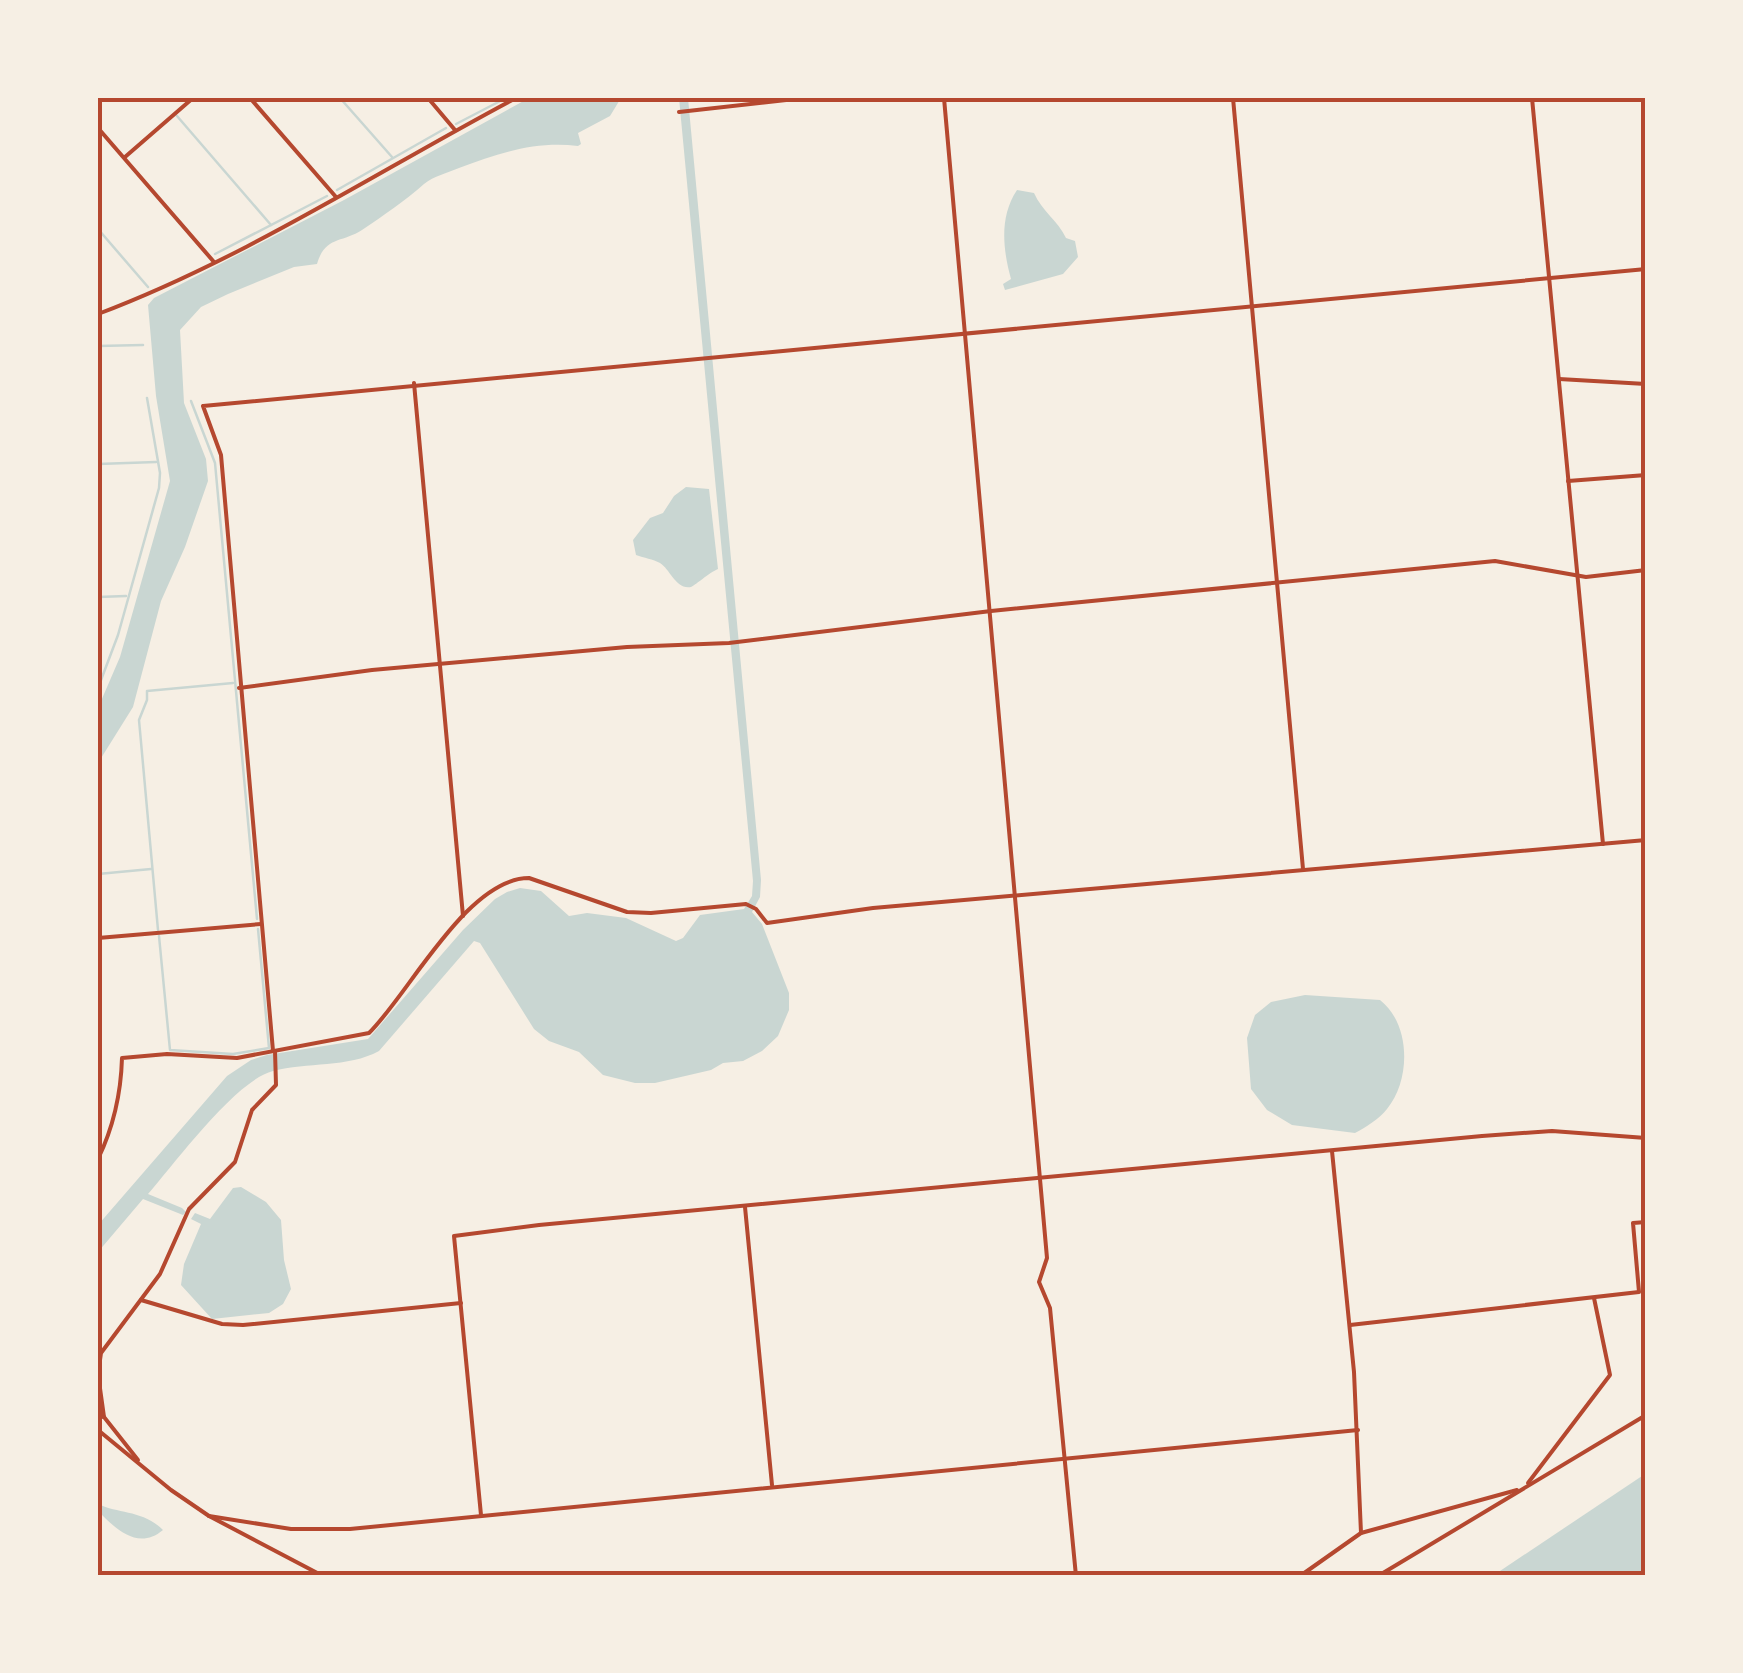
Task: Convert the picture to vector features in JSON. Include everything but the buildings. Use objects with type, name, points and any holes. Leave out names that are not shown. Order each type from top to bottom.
[{"type":"street","points":[[124,158],[193,98]]},
{"type":"street","points":[[250,98],[336,197]]},
{"type":"street","points":[[428,98],[455,130]]},
{"type":"street","points":[[98,314],[214,262],[516,98]]},
{"type":"street","points":[[680,112],[804,98]]},
{"type":"street","points":[[944,98],[1047,1258],[1039,1282],[1050,1308],[1076,1576]]},
{"type":"street","points":[[1233,98],[1303,870]]},
{"type":"street","points":[[1532,98],[1603,844]]},
{"type":"street","points":[[98,128],[214,262]]},
{"type":"street","points":[[140,1464],[101,1416],[101,1353],[160,1274],[189,1209],[235,1162],[252,1110],[276,1085],[277,1073],[239,688],[221,456],[203,406],[1646,268]]},
{"type":"street","points":[[1559,379],[1646,384]]},
{"type":"street","points":[[414,384],[463,916]]},
{"type":"street","points":[[1568,481],[1646,474]]},
{"type":"street","points":[[239,688],[626,646],[740,642],[991,610],[1495,561],[1578,576],[1646,570]]},
{"type":"street","points":[[98,1160],[120,1092],[122,1058],[167,1054],[237,1058],[369,1032],[463,916],[517,878],[529,878],[627,912],[746,904],[767,922],[873,908],[1646,840]]},
{"type":"street","points":[[98,938],[262,924]]},
{"type":"street","points":[[480,1515],[454,1236],[1552,1131],[1646,1138]]},
{"type":"street","points":[[1332,1151],[1358,1430],[1361,1534]]},
{"type":"street","points":[[744,1207],[772,1487]]},
{"type":"street","points":[[1350,1325],[1640,1292],[1633,1224],[1646,1222]]},
{"type":"street","points":[[1300,1576],[1361,1534],[1523,1488],[1610,1376],[1594,1297]]},
{"type":"street","points":[[141,1300],[222,1324],[243,1325],[460,1303]]},
{"type":"street","points":[[1378,1576],[1646,1415]]},
{"type":"street","points":[[98,1430],[209,1516],[323,1576]]},
{"type":"street","points":[[209,1516],[322,1530],[1358,1430]]},
{"type":"shaded area","points":[[529,98],[621,98],[610,116],[578,133],[578,146],[547,145],[517,150],[436,177],[362,230],[329,244],[317,264],[294,267],[201,307],[180,330],[184,403],[206,459],[208,481],[161,601],[133,707],[98,763],[98,708],[120,657],[170,481],[156,396],[148,305],[154,298]]},
{"type":"shaded area","points":[[679,98],[688,98],[761,880],[760,897],[752,912],[762,924],[789,993],[789,1010],[778,1036],[743,1061],[655,1083],[635,1083],[603,1075],[579,1052],[549,1041],[534,1029],[480,943],[474,941],[379,1051],[354,1060],[273,1071],[242,1090],[207,1124],[148,1194],[186,1212],[183,1215],[143,1199],[98,1252],[98,1225],[227,1076],[251,1060],[267,1055],[368,1039],[463,930],[507,892],[520,888],[541,891],[569,916],[587,913],[626,918],[676,941],[683,938],[700,915],[744,909],[752,896]]},
{"type":"shaded area","points":[[1017,190],[1034,193],[1066,238],[1075,241],[1078,257],[1063,274],[1005,290],[1003,284],[1011,279],[1005,222]]},
{"type":"shaded area","points":[[686,487],[709,489],[718,569],[691,587],[677,582],[660,563],[636,555],[633,540],[650,518],[663,513],[674,496]]},
{"type":"shaded area","points":[[1305,995],[1380,1000],[1398,1023],[1404,1068],[1395,1097],[1384,1113],[1355,1133],[1292,1125],[1267,1110],[1251,1089],[1247,1038],[1255,1015],[1271,1002]]},
{"type":"shaded area","points":[[241,1187],[266,1202],[281,1220],[291,1289],[283,1304],[269,1313],[212,1319],[181,1285],[184,1264],[201,1224],[191,1219],[195,1213],[210,1219],[233,1188]]},
{"type":"shaded area","points":[[1645,1474],[1645,1575],[1494,1575]]},
{"type":"shaded area","points":[[98,1504],[139,1516],[163,1530],[145,1538],[128,1535],[98,1511]]},
{"type":"waterway","points":[[340,98],[392,157]]},
{"type":"waterway","points":[[456,124],[506,98]]},
{"type":"waterway","points":[[177,116],[271,225]]},
{"type":"waterway","points":[[337,190],[446,128]]},
{"type":"waterway","points":[[215,254],[327,196]]},
{"type":"waterway","points":[[98,229],[148,287]]},
{"type":"waterway","points":[[98,346],[143,345]]},
{"type":"waterway","points":[[98,688],[118,635],[159,488],[147,398]]},
{"type":"waterway","points":[[191,401],[215,463],[257,919]]},
{"type":"waterway","points":[[98,464],[156,462]]},
{"type":"waterway","points":[[98,597],[126,596]]},
{"type":"waterway","points":[[158,930],[139,720],[147,691],[233,683]]},
{"type":"waterway","points":[[98,874],[151,869]]},
{"type":"waterway","points":[[159,936],[170,1050],[233,1054],[269,1048],[258,929]]}]
